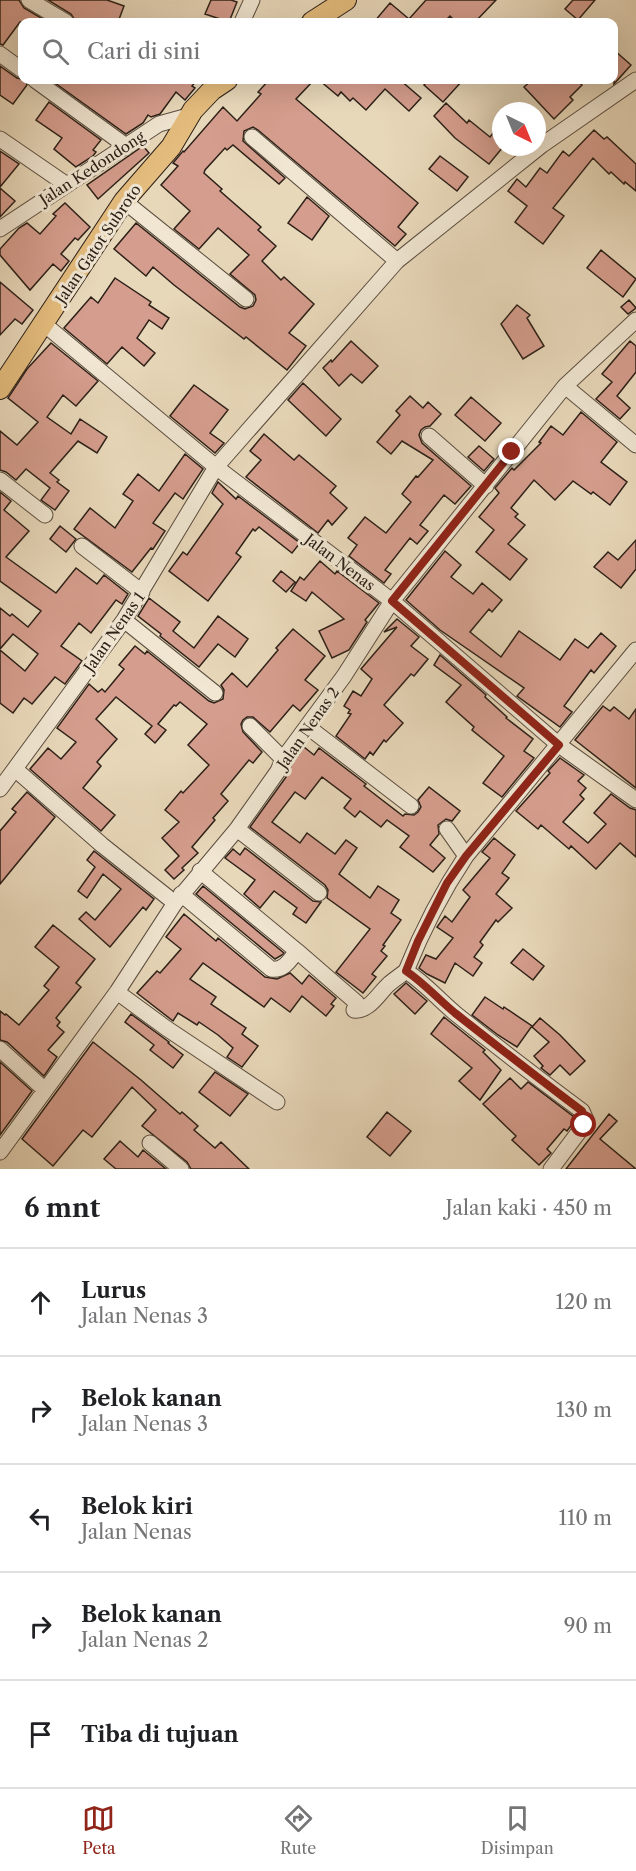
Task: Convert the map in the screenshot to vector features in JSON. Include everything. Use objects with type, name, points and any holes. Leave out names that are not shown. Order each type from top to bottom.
[{"type":"main road","points":[[318,18],[346,0]]},
{"type":"main road","name":"Jalan Gatot Subroto","points":[[0,389],[124,201],[171,147],[189,116],[217,84]]},
{"type":"street","points":[[29,0],[59,18]]},
{"type":"street","points":[[244,18],[252,0]]},
{"type":"street","points":[[0,54],[18,67]]},
{"type":"street","name":"Jalan Nenas 1","points":[[0,789],[124,620],[216,467],[397,261],[542,144],[636,80]]},
{"type":"street","points":[[41,84],[126,146]]},
{"type":"street","name":"Jalan Kedondong","points":[[0,229],[159,124],[189,116]]},
{"type":"street","points":[[252,137],[397,261]]},
{"type":"street","points":[[0,139],[67,184]]},
{"type":"street","points":[[124,201],[246,299]]},
{"type":"street","name":"Jalan Nenas 2","points":[[0,1152],[117,992],[178,899],[237,829],[344,676],[392,601],[565,386],[636,320]]},
{"type":"street","name":"Jalan Nenas","points":[[44,324],[216,467],[392,601],[559,745],[636,800]]},
{"type":"street","points":[[565,386],[636,445]]},
{"type":"street","points":[[429,436],[486,486]]},
{"type":"street","points":[[0,480],[45,515]]},
{"type":"street","points":[[82,546],[141,592]]},
{"type":"street","points":[[124,620],[215,693]]},
{"type":"street","points":[[200,871],[357,1003],[354,1010],[365,1007],[406,971],[447,883],[466,856],[636,650]]},
{"type":"street","points":[[250,726],[284,759]]},
{"type":"street","points":[[308,727],[411,806]]},
{"type":"street","points":[[15,769],[102,845],[272,969],[277,970],[285,965],[297,951]]},
{"type":"street","points":[[237,829],[319,892]]},
{"type":"street","points":[[447,829],[466,856]]},
{"type":"street","points":[[406,971],[420,980],[436,998],[582,1111],[586,1120],[584,1125],[551,1169]]},
{"type":"street","points":[[117,992],[166,1028],[277,1102]]},
{"type":"street","points":[[0,1048],[45,1090]]},
{"type":"street","points":[[150,1143],[181,1169]]},
{"type":"building","points":[[0,0],[19,0],[24,8],[41,18],[18,18],[18,25],[3,45],[0,44]]},
{"type":"building","points":[[48,0],[107,0],[124,6],[120,18],[74,18],[71,14]]},
{"type":"building","points":[[211,0],[237,2],[231,18],[217,18],[205,14]]},
{"type":"building","points":[[426,0],[496,0],[479,18],[452,18],[450,16],[448,18],[410,18]]},
{"type":"building","points":[[573,0],[595,0],[580,18],[576,18],[565,9]]},
{"type":"building","points":[[390,3],[408,18],[377,18]]},
{"type":"building","points":[[618,54],[631,65],[618,80]]},
{"type":"building","points":[[0,66],[18,78],[18,84],[27,85],[13,104],[0,95]]},
{"type":"building","points":[[56,84],[194,84],[192,86],[195,88],[185,100],[176,92],[160,114],[151,117],[148,115],[143,123],[126,134]]},
{"type":"building","points":[[265,84],[310,84],[296,99],[418,203],[398,227],[406,234],[395,246],[253,127],[244,131],[243,141],[285,178],[279,184],[233,145],[227,150],[225,148],[205,170],[204,173],[222,189],[220,191],[261,227],[258,230],[276,246],[262,261],[281,280],[284,277],[314,304],[289,333],[306,346],[287,370],[153,267],[146,276],[114,249],[136,223],[240,307],[245,309],[253,306],[256,300],[255,295],[230,274],[249,255],[218,228],[199,249],[174,229],[190,211],[161,185],[178,166],[173,163],[223,107],[237,121],[261,94],[258,92]]},
{"type":"building","points":[[324,84],[405,84],[421,98],[409,111],[385,89],[366,110],[353,98],[350,101],[341,92],[338,96]]},
{"type":"building","points":[[425,84],[459,84],[443,102]]},
{"type":"building","points":[[527,84],[582,85],[570,97],[573,100],[554,119],[546,110],[546,102],[538,102],[524,87]]},
{"type":"building","points":[[49,102],[101,140],[93,150],[96,152],[93,156],[76,167],[54,149],[62,138],[36,120]]},
{"type":"building","points":[[446,103],[467,123],[469,120],[490,137],[492,134],[492,156],[496,156],[489,164],[455,138],[434,116]]},
{"type":"building","points":[[594,130],[604,139],[607,137],[636,164],[636,191],[611,172],[609,174],[593,158],[553,208],[564,216],[543,244],[515,222],[527,206],[508,191],[517,179],[526,187],[540,168],[547,173],[563,151],[569,156]]},
{"type":"building","points":[[143,146],[149,153],[98,199],[87,185]]},
{"type":"building","points":[[0,151],[19,164],[0,187]]},
{"type":"building","points":[[440,156],[468,177],[457,191],[429,169]]},
{"type":"building","points":[[0,188],[15,201],[0,217]]},
{"type":"building","points":[[307,197],[329,216],[312,240],[288,223]]},
{"type":"building","points":[[65,203],[90,227],[78,240],[75,238],[61,254],[69,261],[61,271],[53,264],[30,290],[0,255],[0,249],[19,228],[27,223],[40,234],[56,216],[53,214]]},
{"type":"building","points":[[601,250],[636,279],[623,297],[587,268]]},
{"type":"building","points":[[115,278],[151,302],[149,305],[169,318],[162,329],[149,320],[137,338],[155,353],[144,366],[122,347],[107,364],[64,328],[91,297],[98,303]]},
{"type":"building","points":[[0,282],[33,310],[22,324],[15,319],[0,335]]},
{"type":"building","points":[[629,300],[636,308],[628,314],[621,307]]},
{"type":"building","points":[[517,305],[530,315],[527,318],[544,346],[523,359],[501,324]]},
{"type":"building","points":[[351,341],[378,366],[362,383],[351,374],[339,386],[323,368],[331,360],[332,362]]},
{"type":"building","points":[[630,341],[636,346],[636,372],[617,396],[630,408],[620,419],[596,399],[612,382],[602,374]]},
{"type":"building","points":[[51,343],[98,381],[76,406],[63,395],[47,417],[71,434],[80,419],[107,437],[97,453],[78,441],[50,473],[69,491],[55,510],[41,500],[50,488],[26,469],[16,480],[0,470],[0,431],[17,445],[38,422],[8,398],[27,369]]},
{"type":"building","points":[[303,383],[341,419],[326,436],[288,400]]},
{"type":"building","points":[[194,385],[228,410],[210,433],[224,443],[215,453],[170,416]]},
{"type":"building","points":[[410,396],[423,408],[428,402],[441,414],[430,426],[421,430],[419,435],[422,443],[471,486],[455,504],[444,495],[420,525],[428,531],[417,544],[410,538],[385,570],[391,574],[384,583],[349,556],[357,545],[348,538],[365,517],[386,533],[411,502],[402,494],[433,460],[402,441],[391,454],[377,442],[400,415],[396,411]]},
{"type":"building","points":[[471,397],[501,423],[485,441],[455,415]]},
{"type":"building","points":[[581,412],[617,442],[601,462],[627,482],[610,505],[573,481],[555,500],[534,480],[511,508],[518,514],[515,517],[525,525],[508,544],[527,559],[510,580],[476,552],[494,530],[479,517],[499,493],[495,488],[512,468],[514,470],[541,443],[539,442],[551,426],[563,435]]},
{"type":"building","points":[[264,434],[294,460],[299,455],[336,486],[330,493],[347,508],[332,525],[328,520],[318,533],[246,477],[261,460],[250,451]]},
{"type":"building","points":[[479,446],[494,459],[484,471],[468,457]]},
{"type":"building","points":[[185,454],[203,469],[183,499],[175,493],[153,523],[165,531],[153,549],[151,548],[132,572],[74,529],[90,508],[115,528],[133,501],[123,494],[138,474],[159,491]]},
{"type":"building","points":[[218,482],[236,499],[238,496],[300,543],[292,553],[259,527],[255,531],[253,529],[236,553],[241,557],[208,601],[169,571],[183,552],[187,555],[223,504],[212,493]]},
{"type":"building","points":[[0,492],[11,501],[4,510],[29,531],[6,557],[56,593],[76,568],[97,584],[104,575],[128,594],[122,604],[116,600],[91,633],[79,623],[61,646],[82,661],[65,684],[55,677],[32,704],[24,698],[13,713],[0,703],[0,650],[25,671],[38,654],[13,634],[0,649],[0,608],[28,627],[41,611],[0,581]]},
{"type":"building","points":[[60,526],[76,539],[66,552],[50,539]]},
{"type":"building","points":[[636,540],[636,569],[621,588],[594,567],[608,552],[618,560]]},
{"type":"building","points":[[445,551],[461,565],[451,577],[473,594],[482,583],[502,600],[492,612],[489,609],[470,632],[501,657],[519,631],[560,660],[575,639],[588,648],[601,633],[616,646],[594,673],[591,670],[564,706],[572,712],[560,727],[517,696],[524,688],[440,630],[406,600]]},
{"type":"building","points":[[320,561],[335,574],[337,571],[379,603],[365,620],[367,622],[349,650],[332,658],[319,631],[344,619],[312,592],[306,601],[291,591],[300,577],[304,580]]},
{"type":"building","points":[[281,571],[295,582],[286,592],[273,581]]},
{"type":"building","points":[[149,598],[180,622],[173,631],[194,648],[218,616],[248,639],[235,657],[218,644],[199,667],[138,616]]},
{"type":"building","points":[[397,619],[419,637],[411,646],[428,659],[414,676],[411,674],[384,705],[403,723],[386,742],[384,740],[373,755],[370,752],[365,759],[336,736],[351,714],[348,713],[350,710],[344,706],[353,691],[361,696],[372,679],[361,669],[397,627],[384,632]]},
{"type":"building","points":[[293,629],[325,656],[305,680],[318,690],[300,711],[293,705],[270,732],[253,717],[243,720],[241,724],[243,732],[262,752],[253,763],[249,760],[221,794],[228,801],[192,847],[198,853],[174,879],[165,870],[179,856],[162,838],[179,822],[165,810],[181,791],[183,793],[209,765],[188,745],[207,724],[180,702],[174,705],[158,724],[166,730],[155,743],[145,734],[152,726],[116,697],[96,719],[117,739],[97,762],[101,766],[83,788],[115,815],[101,831],[30,769],[48,748],[61,759],[76,742],[57,728],[89,684],[98,692],[102,689],[105,692],[124,669],[119,665],[135,646],[145,654],[147,651],[214,703],[223,699],[224,690],[221,685],[232,673],[247,687]]},
{"type":"building","points":[[440,655],[486,695],[485,697],[506,718],[533,739],[524,751],[534,758],[502,797],[483,783],[504,756],[472,730],[474,727],[446,702],[461,685],[434,665]]},
{"type":"building","points":[[603,706],[610,711],[614,707],[629,719],[636,709],[636,788],[575,740]]},
{"type":"building","points":[[304,747],[314,755],[319,748],[403,816],[405,814],[414,815],[418,812],[421,807],[418,800],[429,787],[460,811],[452,821],[446,819],[438,825],[439,834],[430,845],[445,858],[433,872],[400,847],[409,836],[387,820],[381,827],[360,811],[355,817],[344,808],[351,799],[322,777],[305,799],[295,792],[272,822],[300,843],[307,833],[335,854],[346,840],[357,848],[339,874],[370,898],[378,886],[399,900],[391,913],[401,920],[383,945],[385,946],[381,951],[387,956],[372,974],[376,977],[363,993],[336,972],[370,929],[327,898],[328,890],[325,885],[250,827],[286,777]]},
{"type":"building","points":[[560,758],[584,775],[578,781],[586,788],[580,795],[584,799],[563,822],[588,843],[606,824],[594,813],[611,794],[636,810],[636,857],[620,843],[596,869],[571,846],[569,849],[541,825],[538,829],[516,811],[550,773],[548,771]]},
{"type":"building","points":[[27,792],[55,817],[0,884],[0,831],[16,812],[12,809]]},
{"type":"building","points":[[494,838],[515,855],[502,873],[509,878],[496,894],[512,908],[498,922],[496,920],[480,942],[483,945],[474,957],[482,963],[473,976],[455,963],[445,983],[419,968],[426,955],[436,959],[453,938],[437,927],[445,916],[452,922],[470,897],[463,890],[490,858],[482,852]]},
{"type":"building","points":[[245,848],[313,901],[321,902],[306,923],[293,914],[297,908],[274,891],[260,908],[244,894],[255,880],[225,858],[233,849],[240,855]]},
{"type":"building","points":[[94,851],[154,899],[146,910],[143,907],[110,947],[79,919],[86,912],[95,920],[121,889],[103,874],[87,898],[78,891],[95,867],[87,860]]},
{"type":"building","points":[[203,886],[284,953],[275,959],[196,894]]},
{"type":"building","points":[[184,914],[216,941],[218,938],[265,977],[277,979],[290,973],[302,984],[309,975],[336,998],[331,1004],[334,1006],[326,1016],[302,996],[290,1012],[271,998],[264,1007],[203,963],[190,979],[216,997],[211,1004],[246,1028],[242,1034],[258,1046],[242,1067],[227,1057],[233,1048],[218,1035],[199,1022],[197,1025],[178,1013],[173,1021],[137,993],[157,971],[160,973],[181,949],[166,937]]},
{"type":"building","points":[[53,925],[95,959],[76,983],[81,987],[56,1018],[60,1022],[57,1026],[64,1032],[48,1050],[57,1057],[44,1076],[7,1042],[0,1040],[0,1011],[19,1025],[49,990],[44,986],[59,967],[35,947]]},
{"type":"building","points":[[523,949],[544,966],[533,980],[511,963]]},
{"type":"building","points":[[406,983],[427,1001],[415,1014],[394,994]]},
{"type":"building","points":[[485,997],[532,1026],[517,1047],[472,1015]]},
{"type":"building","points":[[131,1014],[183,1055],[173,1068],[150,1050],[154,1045],[125,1022]]},
{"type":"building","points":[[444,1017],[485,1050],[483,1052],[501,1070],[480,1100],[459,1081],[472,1068],[431,1034]]},
{"type":"building","points":[[540,1018],[585,1061],[570,1075],[560,1065],[550,1075],[541,1068],[543,1066],[534,1056],[549,1042],[532,1027]]},
{"type":"building","points":[[93,1042],[180,1114],[182,1112],[198,1126],[194,1130],[215,1148],[221,1142],[249,1169],[191,1169],[187,1162],[142,1126],[156,1110],[132,1087],[92,1137],[83,1130],[53,1166],[22,1139]]},
{"type":"building","points":[[0,1062],[32,1091],[0,1135]]},
{"type":"building","points":[[215,1072],[248,1094],[230,1116],[199,1092]]},
{"type":"building","points":[[510,1078],[521,1089],[528,1082],[575,1120],[567,1131],[564,1129],[547,1149],[551,1153],[539,1165],[512,1140],[516,1136],[483,1104]]},
{"type":"building","points":[[387,1112],[411,1131],[390,1156],[367,1137]]},
{"type":"building","points":[[609,1114],[617,1121],[600,1139],[636,1169],[566,1169]]},
{"type":"building","points":[[120,1141],[138,1157],[143,1150],[166,1169],[116,1169],[104,1159]]},
{"type":"route","points":[[512,452],[392,601],[559,745],[466,856],[447,883],[406,971],[420,980],[436,998],[510,1057],[582,1111],[586,1120],[584,1125]]}]
